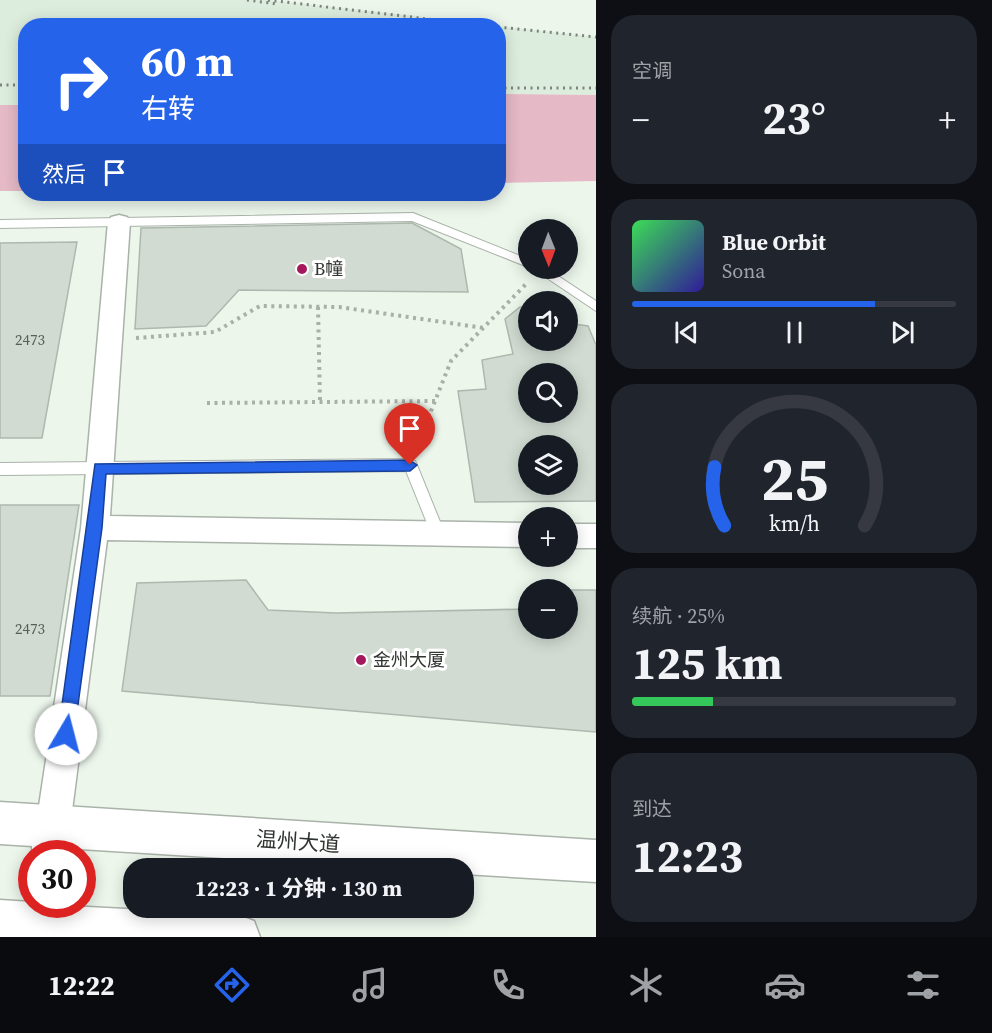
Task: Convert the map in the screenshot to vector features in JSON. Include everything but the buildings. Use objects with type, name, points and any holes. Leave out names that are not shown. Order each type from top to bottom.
[{"type":"main road","name":"温州大道","points":[[0,823],[53,840]]},
{"type":"main road","name":"温州大道","points":[[96,842],[596,861]]},
{"type":"main road","points":[[0,922],[54,923],[238,937]]},
{"type":"street","points":[[53,840],[95,528],[119,222]]},
{"type":"street","points":[[95,528],[518,535]]},
{"type":"street","points":[[578,536],[596,536]]},
{"type":"lane","points":[[0,224],[413,217],[518,259]]},
{"type":"lane","points":[[553,279],[596,307]]},
{"type":"lane","points":[[0,469],[410,465],[438,534]]},
{"type":"path","points":[[410,465],[451,362],[529,279]]},
{"type":"path","points":[[110,340],[215,332],[260,306],[339,307],[484,327]]},
{"type":"path","points":[[318,307],[320,402]]},
{"type":"path","points":[[207,403],[435,401]]},
{"type":"shaded area","points":[[0,0],[269,0],[430,18],[18,18],[18,105],[0,105]]},
{"type":"shaded area","points":[[506,27],[596,37],[596,95],[506,94]]},
{"type":"shaded area","points":[[506,94],[596,95],[596,181],[506,183]]},
{"type":"shaded area","points":[[0,105],[18,105],[18,191],[0,191]]},
{"type":"railway","points":[[247,0],[277,4]]},
{"type":"railway","points":[[268,0],[420,18]]},
{"type":"railway","points":[[506,28],[596,37]]},
{"type":"railway","points":[[0,85],[18,85]]},
{"type":"railway","points":[[506,88],[596,88]]},
{"type":"place","name":"B幢","points":[[302,269]]},
{"type":"place","name":"金州大厦","points":[[361,660]]},
{"type":"route","points":[[66,734],[95,528],[99,468],[410,465]]}]
